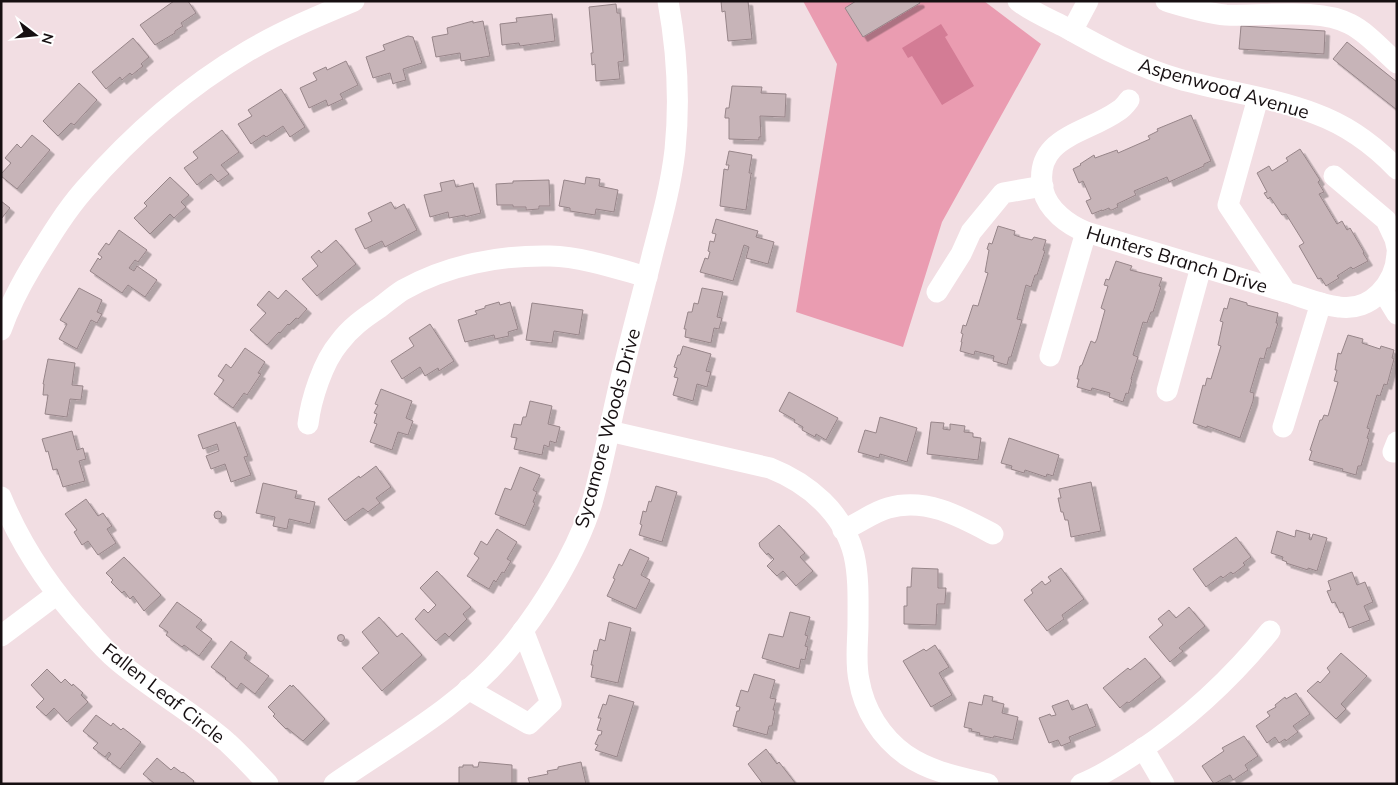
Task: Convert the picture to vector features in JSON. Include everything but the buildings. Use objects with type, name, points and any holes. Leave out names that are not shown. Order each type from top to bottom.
[{"type":"street","points":[[1,330],[11,305],[24,281],[62,218],[83,191],[124,147],[168,108],[216,71],[300,23],[354,1]]},
{"type":"street","name":"Sycamore Woods Drive","points":[[334,784],[432,717],[468,689],[506,653],[549,593],[581,532],[592,503],[623,367],[668,194],[675,150],[678,107],[677,65],[668,1]]},
{"type":"street","name":"Aspenwood Avenue","points":[[1018,1],[1113,54],[1149,70],[1180,80],[1316,114],[1345,128],[1397,169]]},
{"type":"street","points":[[1072,31],[1088,1]]},
{"type":"street","points":[[1166,1],[1190,9],[1225,15],[1332,17],[1350,24],[1365,34],[1397,63]]},
{"type":"street","name":"Hunters Branch Drive","points":[[1258,98],[1228,205],[1286,292]]},
{"type":"street","name":"Hunters Branch Drive","points":[[1129,100],[1118,111],[1061,140],[1049,152],[1042,166],[1043,186],[1050,205],[1064,220],[1086,232],[1340,308],[1358,306],[1373,299],[1383,291]]},
{"type":"street","points":[[1334,176],[1386,220],[1397,248]]},
{"type":"street","points":[[937,292],[962,254],[971,232],[1002,194],[1043,186]]},
{"type":"street","points":[[1050,356],[1086,232]]},
{"type":"street","points":[[1397,253],[1396,265],[1391,279],[1383,291],[1397,314]]},
{"type":"street","points":[[308,424],[321,376],[338,344],[357,323],[403,290],[435,276],[469,264],[498,258],[552,256],[596,263],[647,277]]},
{"type":"street","points":[[1167,391],[1201,267]]},
{"type":"street","points":[[1283,428],[1321,303]]},
{"type":"street","points":[[609,431],[770,468],[802,484],[827,506],[838,519],[854,553],[857,576],[858,678],[868,709],[877,726],[905,754],[922,764],[939,772],[988,784]]},
{"type":"street","name":"Fallen Leaf Circle","points":[[1,497],[26,549],[66,607],[117,660],[228,743],[268,784]]},
{"type":"street","points":[[843,530],[887,508],[916,505],[932,507],[958,515],[993,534]]},
{"type":"street","points":[[1,636],[56,594]]},
{"type":"street","points":[[468,689],[529,724],[552,703],[523,630]]},
{"type":"street","points":[[1081,784],[1110,771],[1192,712],[1245,662],[1270,631]]},
{"type":"street","points":[[1143,748],[1164,784]]},
{"type":"shaded area","points":[[803,1],[984,1],[1041,44],[942,222],[903,347],[796,312],[837,64]]},
{"type":"shaded area","points":[[941,24],[948,35],[945,37],[974,86],[942,105],[912,56],[908,58],[902,48]]}]
